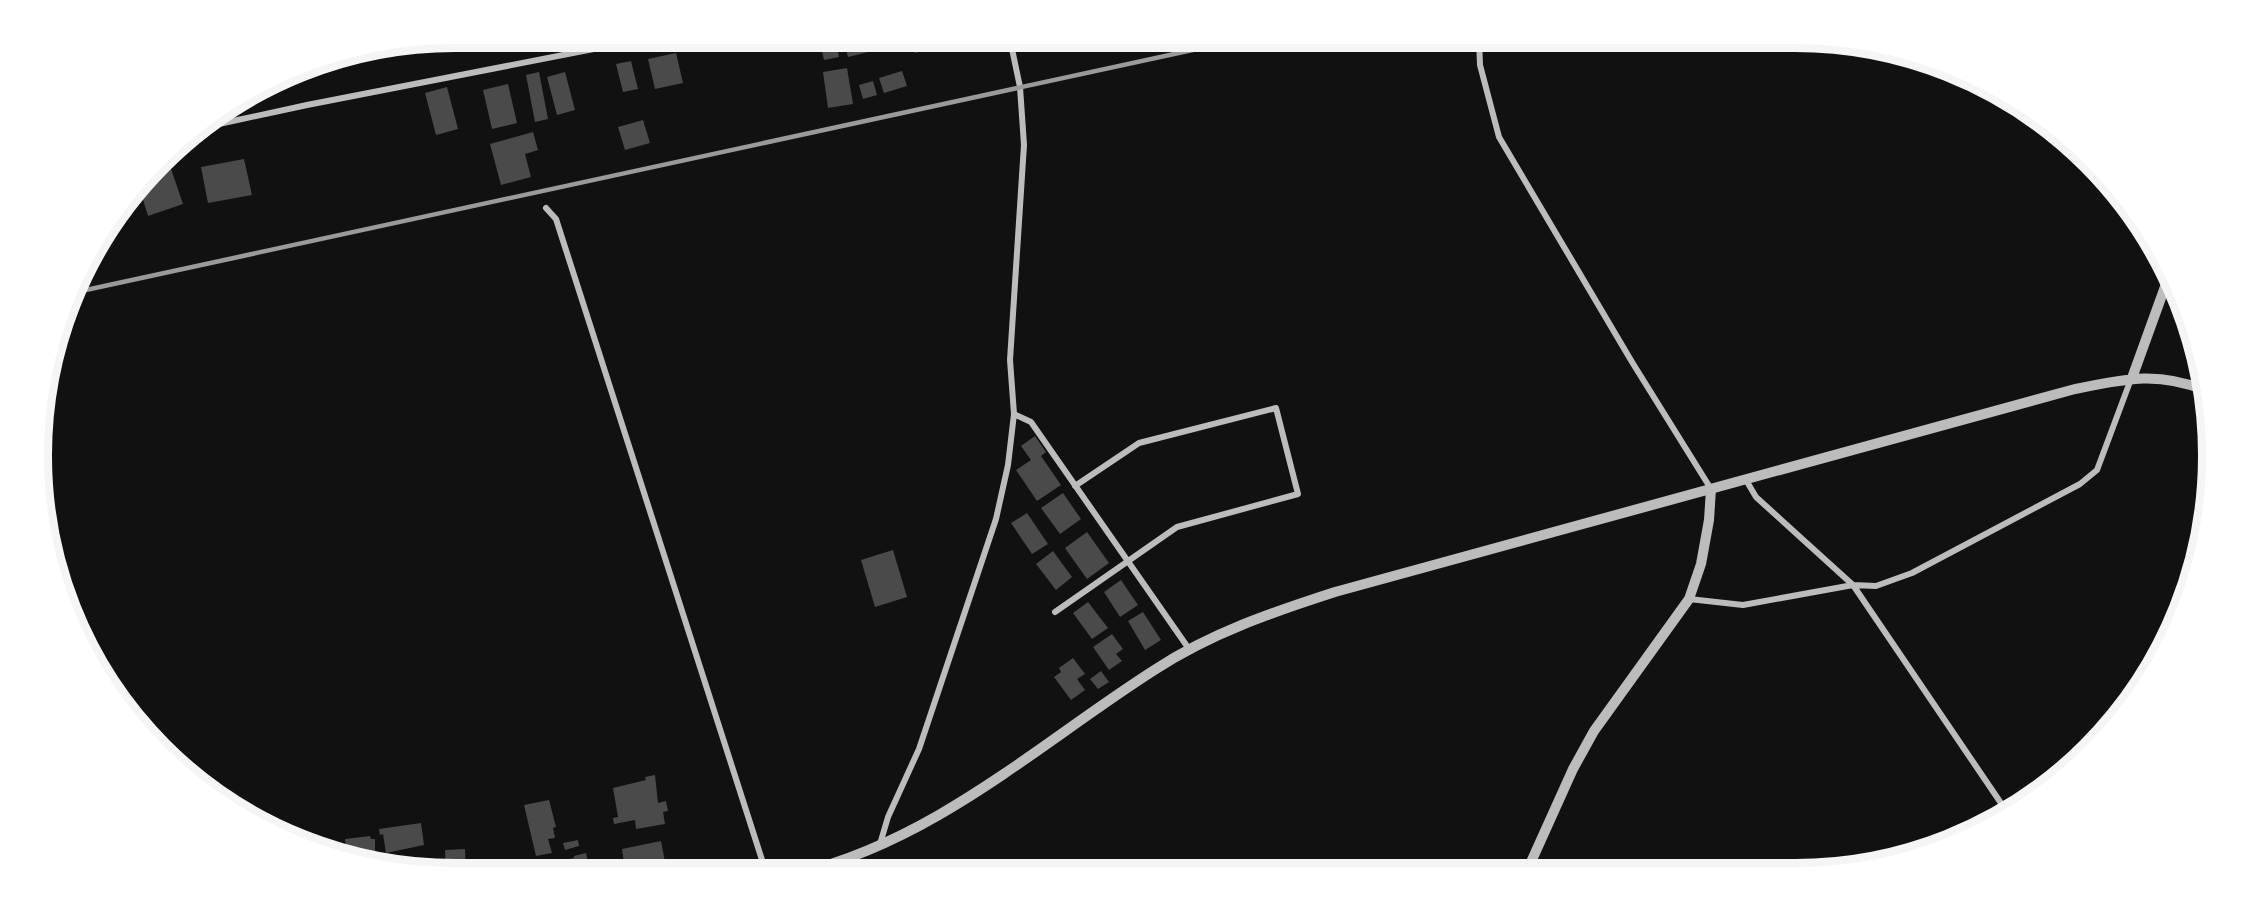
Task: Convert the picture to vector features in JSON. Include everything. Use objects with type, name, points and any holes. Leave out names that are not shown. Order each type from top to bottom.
[{"type":"street","points":[[218,125],[600,48]]},
{"type":"street","points":[[879,844],[888,817],[919,749],[996,519],[1008,465],[1014,414],[1010,360],[1024,145],[1020,87],[1012,48]]},
{"type":"street","points":[[1479,48],[1480,65],[1499,137],[1632,363],[1711,489],[1709,520],[1701,564],[1689,599],[1594,731],[1573,769],[1531,863]]},
{"type":"street","points":[[546,208],[556,219],[763,863]]},
{"type":"street","points":[[1689,599],[1743,605],[1853,585],[1876,586],[1912,573],[2080,484],[2097,470],[2165,287]]},
{"type":"street","points":[[834,863],[929,822],[978,792],[1156,669],[1189,649],[1281,609],[1335,592],[2075,389],[2132,378],[2166,378],[2196,387]]},
{"type":"street","points":[[1055,612],[1176,527],[1298,494],[1276,408],[1139,444],[1075,486]]},
{"type":"street","points":[[1014,414],[1031,422],[1189,649]]},
{"type":"street","points":[[1746,480],[1756,497],[1853,585],[2002,805]]},
{"type":"building","points":[[821,48],[837,48],[839,57],[824,60]]},
{"type":"building","points":[[846,48],[875,48],[876,50],[848,57]]},
{"type":"building","points":[[914,48],[933,48],[915,53]]},
{"type":"building","points":[[676,53],[683,83],[655,89],[648,59]]},
{"type":"building","points":[[631,61],[638,89],[623,92],[616,64]]},
{"type":"building","points":[[847,68],[853,104],[828,108],[823,72]]},
{"type":"building","points":[[902,71],[907,86],[884,93],[879,78]]},
{"type":"building","points":[[539,72],[548,119],[535,122],[526,75]]},
{"type":"building","points":[[565,72],[575,110],[557,115],[547,77]]},
{"type":"building","points":[[873,81],[877,95],[863,99],[859,85]]},
{"type":"building","points":[[508,84],[517,123],[492,129],[483,90]]},
{"type":"building","points":[[447,87],[458,129],[436,135],[425,93]]},
{"type":"building","points":[[643,120],[650,143],[625,150],[618,127]]},
{"type":"building","points":[[533,132],[538,150],[525,154],[531,177],[501,185],[490,144]]},
{"type":"building","points":[[244,159],[252,195],[208,203],[201,167]]},
{"type":"building","points":[[170,165],[183,204],[148,216],[142,196]]},
{"type":"building","points":[[1035,436],[1046,452],[1041,456],[1061,485],[1037,501],[1016,470],[1031,460],[1021,446]]},
{"type":"building","points":[[1063,493],[1081,519],[1060,534],[1041,508]]},
{"type":"building","points":[[1027,513],[1048,544],[1032,554],[1011,523]]},
{"type":"building","points":[[1087,532],[1109,563],[1087,579],[1065,548]]},
{"type":"building","points":[[893,550],[907,597],[875,607],[861,560]]},
{"type":"building","points":[[1053,551],[1072,577],[1056,590],[1036,564]]},
{"type":"building","points":[[1121,580],[1138,605],[1120,617],[1104,592]]},
{"type":"building","points":[[1088,602],[1108,628],[1092,639],[1073,613]]},
{"type":"building","points":[[1143,612],[1161,640],[1145,650],[1128,621]]},
{"type":"building","points":[[1112,634],[1123,649],[1116,654],[1122,661],[1109,670],[1093,647]]},
{"type":"building","points":[[1073,658],[1085,674],[1077,679],[1085,690],[1071,700],[1054,677],[1061,672],[1059,668]]},
{"type":"building","points":[[1101,671],[1109,682],[1098,689],[1090,679]]},
{"type":"building","points":[[655,775],[658,803],[666,801],[668,811],[663,812],[665,824],[636,829],[635,820],[614,824],[613,818],[618,817],[613,788],[646,780],[645,777]]},
{"type":"building","points":[[549,800],[556,827],[553,828],[555,838],[548,839],[552,853],[536,856],[524,805]]},
{"type":"building","points":[[421,823],[424,845],[386,853],[383,834],[380,835],[379,829]]},
{"type":"building","points":[[370,836],[371,839],[375,839],[375,855],[346,848],[345,839]]},
{"type":"building","points":[[578,840],[579,846],[565,850],[563,843]]},
{"type":"building","points":[[661,841],[665,862],[678,859],[679,863],[624,863],[622,849]]},
{"type":"building","points":[[465,849],[466,863],[446,863],[445,850]]},
{"type":"building","points":[[586,853],[588,863],[549,863],[574,858],[574,856]]},
{"type":"building","points":[[546,860],[546,863],[532,863]]},
{"type":"railway","points":[[83,291],[1202,48]]}]
